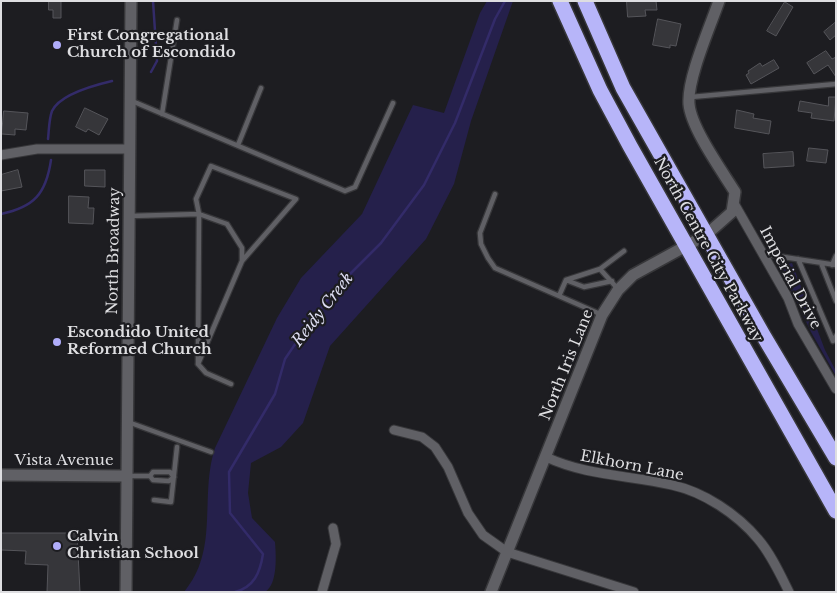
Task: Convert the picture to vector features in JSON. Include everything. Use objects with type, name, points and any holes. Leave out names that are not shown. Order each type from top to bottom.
[{"type":"highway","name":"North Centre City Parkway","points":[[560,1],[600,90],[686,247],[836,511]]},
{"type":"highway","name":"North Centre City Parkway","points":[[585,1],[623,88],[836,458]]},
{"type":"street","name":"North Broadway","points":[[126,592],[131,1]]},
{"type":"street","points":[[719,1],[690,88],[689,104],[695,125],[735,192],[735,205]]},
{"type":"street","points":[[1,155],[37,149],[130,149]]},
{"type":"street","name":"North Iris Lane","points":[[491,592],[615,285],[706,235],[732,212],[735,205]]},
{"type":"street","name":"Imperial Drive","points":[[735,205],[788,298],[798,324],[836,389]]},
{"type":"street","points":[[394,430],[422,438],[435,447],[448,467],[468,513],[483,535],[507,551],[634,592]]},
{"type":"street","name":"Elkhorn Lane","points":[[546,457],[566,466],[588,472],[673,485],[693,492],[724,508],[758,539],[789,592]]},
{"type":"street","name":"Vista Avenue","points":[[1,475],[126,476]]},
{"type":"street","points":[[322,592],[336,544],[333,528]]},
{"type":"lane","points":[[162,114],[177,20]]},
{"type":"lane","points":[[690,97],[836,84]]},
{"type":"lane","points":[[238,145],[261,88]]},
{"type":"lane","points":[[131,101],[345,191],[355,187],[393,102]]},
{"type":"lane","points":[[198,364],[242,261],[296,199],[211,166],[196,199],[199,214],[198,364],[206,373],[231,384]]},
{"type":"lane","points":[[495,194],[480,233],[481,244],[495,268],[602,315]]},
{"type":"lane","points":[[129,216],[199,214],[227,224],[242,248],[242,261]]},
{"type":"lane","points":[[559,296],[566,280],[600,269],[624,251]]},
{"type":"lane","points":[[763,254],[834,265],[836,256]]},
{"type":"lane","points":[[798,259],[832,341],[836,336]]},
{"type":"lane","points":[[821,263],[836,301]]},
{"type":"lane","points":[[600,269],[615,285]]},
{"type":"lane","points":[[566,280],[584,287],[615,285]]},
{"type":"lane","points":[[127,422],[211,452]]},
{"type":"lane","points":[[154,500],[171,502],[178,447]]},
{"type":"lane","points":[[126,476],[150,476],[152,472],[170,472],[174,477]]},
{"type":"lane","points":[[150,476],[152,480],[164,481],[169,481],[174,477]]},
{"type":"shaded area","points":[[487,1],[513,1],[471,121],[454,184],[426,239],[330,346],[303,423],[281,447],[251,463],[248,493],[252,518],[275,542],[275,569],[272,583],[265,592],[184,592],[195,575],[202,558],[207,522],[208,485],[215,448],[277,318],[301,278],[362,214],[413,105],[444,113],[480,13]]},
{"type":"shaded area","points":[[792,263],[825,350],[836,371],[836,376],[811,332],[783,273],[784,265]]},
{"type":"building","points":[[49,1],[61,1],[61,18],[53,18],[53,10],[49,10]]},
{"type":"building","points":[[627,1],[656,1],[657,10],[645,10],[646,16],[628,17]]},
{"type":"building","points":[[785,2],[793,7],[776,36],[767,31]]},
{"type":"building","points":[[658,19],[681,24],[676,46],[670,45],[670,48],[653,45]]},
{"type":"building","points":[[836,22],[836,35],[830,40],[824,32]]},
{"type":"building","points":[[826,51],[832,59],[836,57],[836,77],[828,65],[814,74],[807,63]]},
{"type":"building","points":[[774,60],[779,68],[751,84],[746,75],[749,73],[748,71],[760,63],[762,66]]},
{"type":"building","points":[[829,97],[836,97],[834,121],[811,118],[812,113],[798,111],[800,101],[828,106]]},
{"type":"building","points":[[85,108],[108,119],[99,135],[88,129],[86,132],[76,127]]},
{"type":"building","points":[[737,110],[754,114],[753,118],[771,121],[769,134],[735,128]]},
{"type":"building","points":[[4,111],[28,113],[26,130],[15,129],[15,135],[2,134]]},
{"type":"building","points":[[809,148],[828,150],[826,163],[807,161]]},
{"type":"building","points":[[793,152],[794,166],[764,168],[763,154]]},
{"type":"building","points":[[18,170],[22,187],[1,191],[1,175]]},
{"type":"building","points":[[85,170],[105,170],[105,187],[85,186]]},
{"type":"building","points":[[69,196],[89,197],[88,208],[94,208],[93,224],[69,223]]},
{"type":"building","points":[[1,533],[77,533],[80,592],[47,592],[48,565],[25,564],[26,551],[1,550]]},
{"type":"waterway","points":[[151,72],[157,61],[153,1]]},
{"type":"waterway","name":"Reidy Creek","points":[[235,592],[247,587],[255,578],[263,554],[230,513],[229,472],[275,394],[285,359],[304,331],[337,287],[381,243],[424,185],[455,123],[495,19],[505,1]]},
{"type":"waterway","points":[[48,139],[51,114],[56,105],[79,91],[112,81]]},
{"type":"waterway","points":[[1,214],[22,207],[36,197],[46,182],[51,160]]},
{"type":"place","name":"First Congregational Church of Escondido","points":[[57,45]]},
{"type":"place","name":"Escondido United Reformed Church","points":[[57,342]]},
{"type":"place","name":"Calvin Christian School","points":[[57,546]]}]
